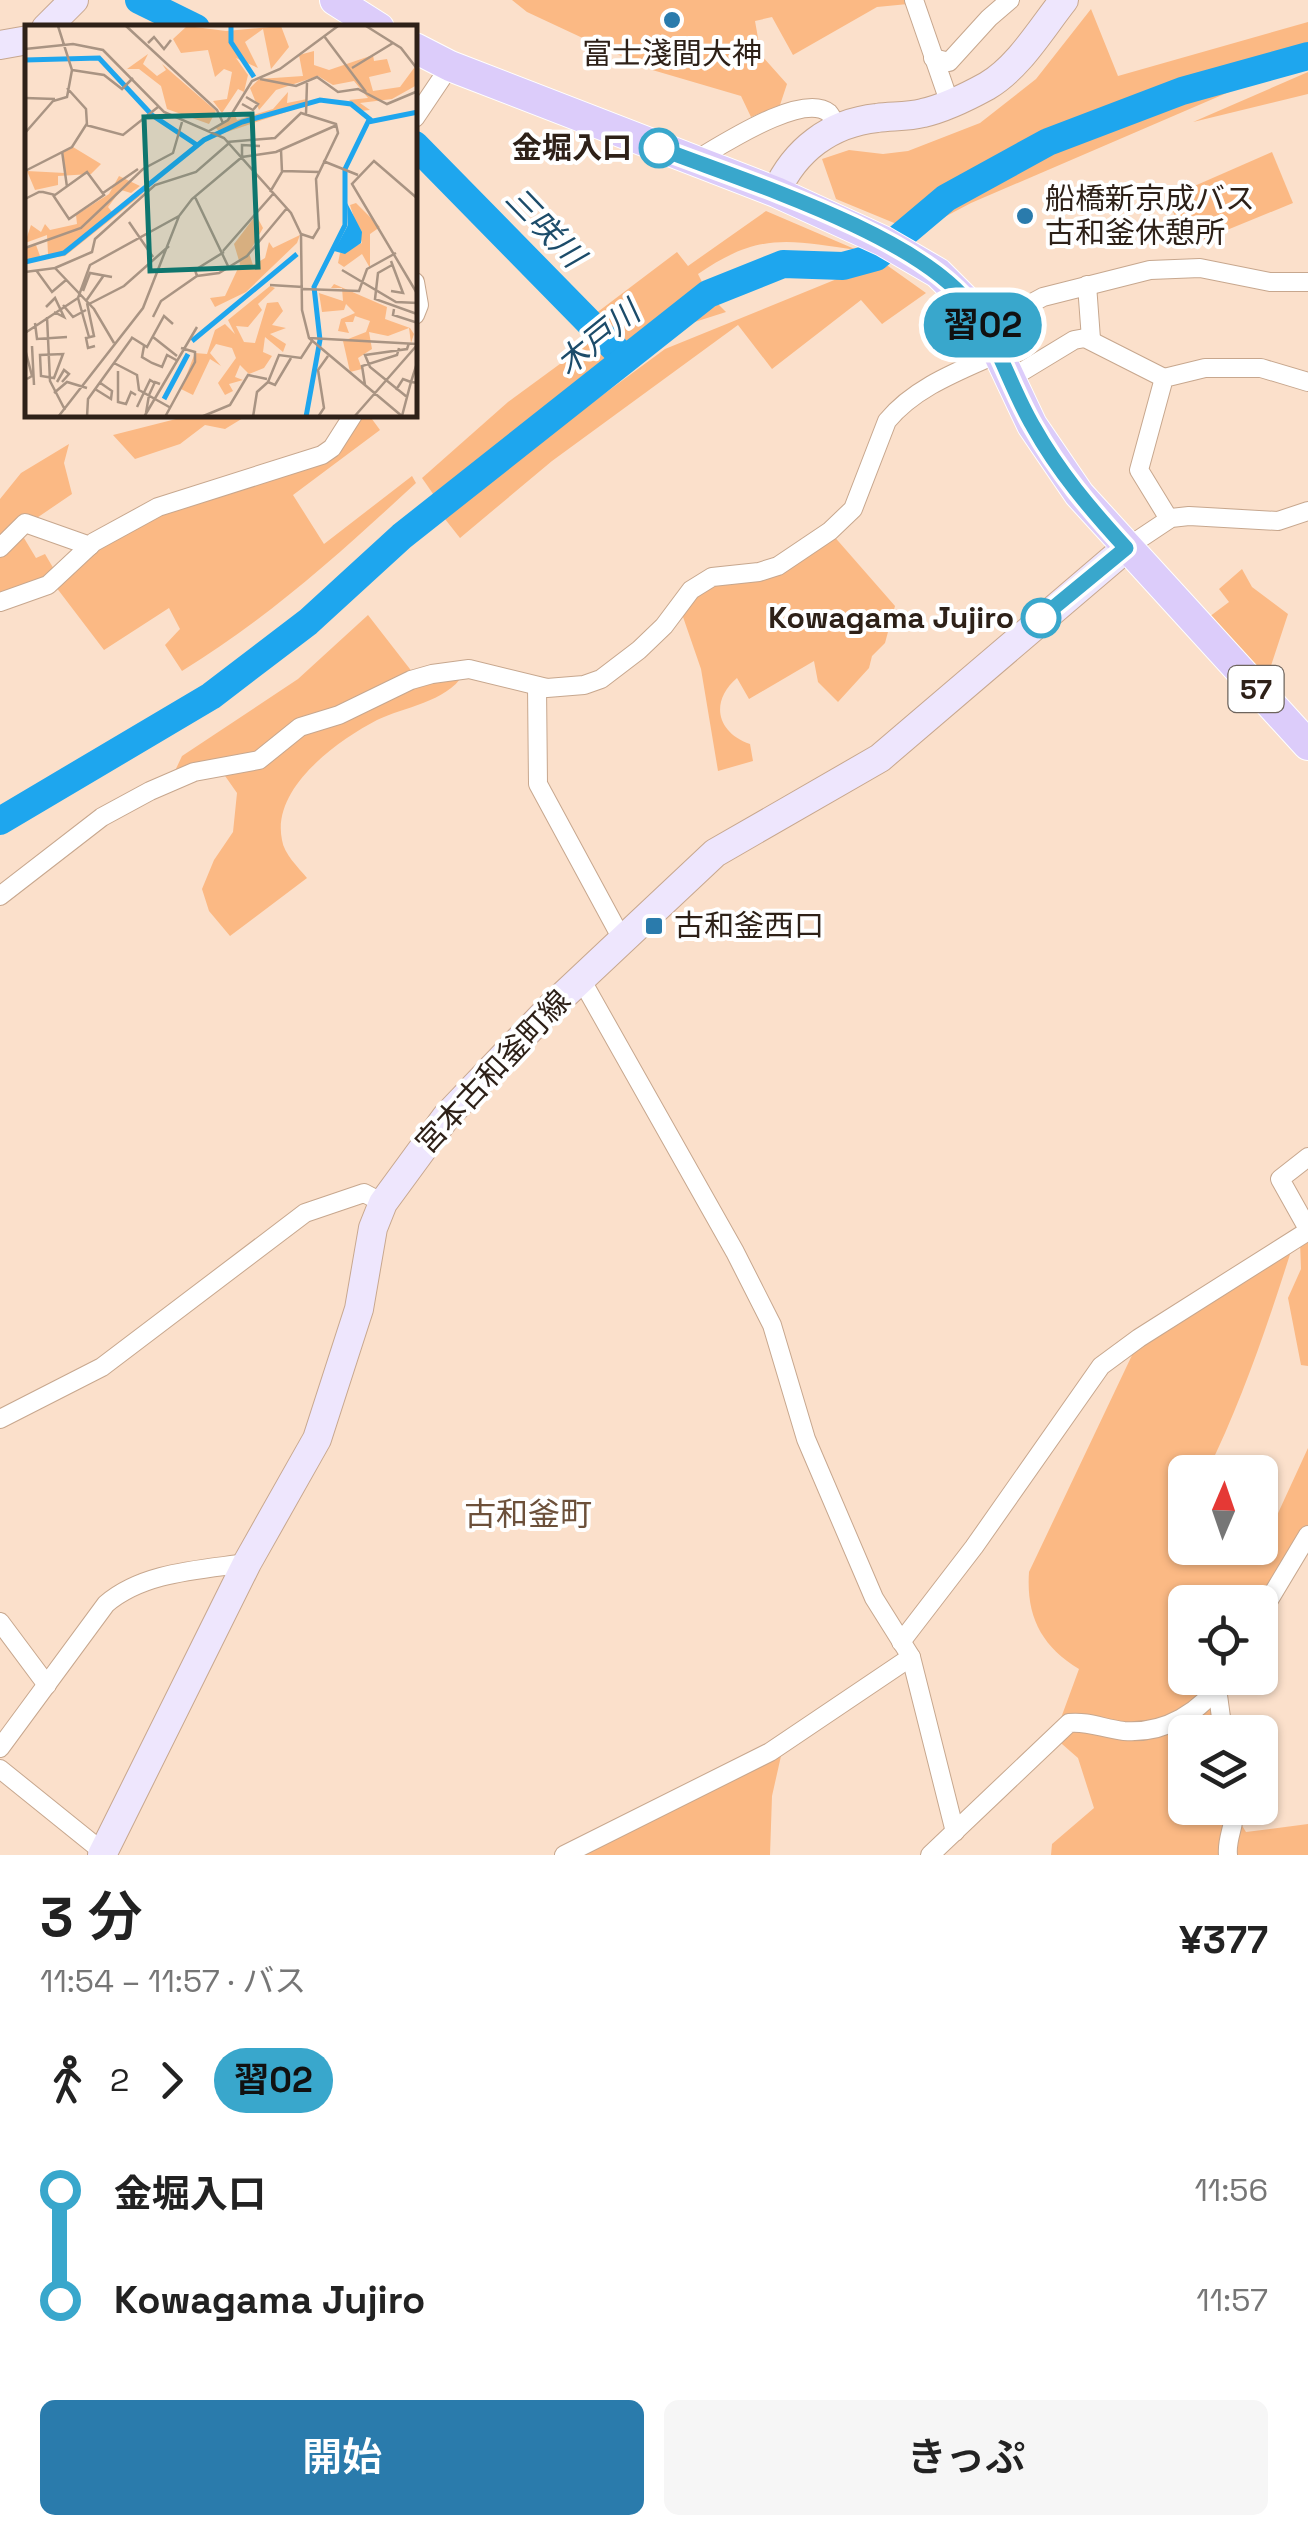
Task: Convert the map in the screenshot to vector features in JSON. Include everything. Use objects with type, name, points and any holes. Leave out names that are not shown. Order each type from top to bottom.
[{"type":"main road","points":[[335,0],[374,25]]},
{"type":"main road","name":"57","points":[[418,50],[450,66],[776,192],[910,255],[952,284],[999,356],[1058,466],[1126,548],[1308,745]]},
{"type":"street","points":[[49,25],[74,0]]},
{"type":"street","points":[[914,0],[950,104]]},
{"type":"street","points":[[932,58],[949,62],[1010,0]]},
{"type":"street","points":[[776,192],[801,154],[837,127],[925,113],[991,84],[1016,62],[1064,0]]},
{"type":"street","points":[[0,45],[25,41]]},
{"type":"street","points":[[418,114],[450,66]]},
{"type":"street","points":[[694,162],[787,112],[818,109],[830,114],[837,127]]},
{"type":"street","points":[[999,356],[1017,312],[1043,296],[1087,285],[1173,268],[1200,268],[1270,282],[1308,282]]},
{"type":"street","points":[[1087,285],[1090,339]]},
{"type":"street","points":[[0,896],[102,817],[150,790],[194,772],[259,760],[300,726],[339,715],[411,680],[469,669],[538,686],[584,686],[601,679],[664,626],[691,590],[712,577],[759,572],[800,553],[853,509],[886,421],[895,410],[930,385],[999,356],[1090,339],[1164,378],[1205,368],[1261,368],[1308,382]]},
{"type":"street","points":[[1164,378],[1139,466],[1169,520]]},
{"type":"street","points":[[0,602],[48,584],[114,528],[158,506],[322,455],[332,448],[351,418]]},
{"type":"street","points":[[1126,548],[1169,520],[1189,516],[1278,521],[1308,511]]},
{"type":"street","points":[[0,548],[25,523],[90,546]]},
{"type":"street","name":"宮本古和釜町線","points":[[103,1854],[247,1563],[317,1440],[359,1309],[373,1228],[383,1203],[446,1117],[581,978],[732,840],[880,758],[1126,548]]},
{"type":"street","points":[[538,686],[538,784],[622,940]]},
{"type":"street","points":[[581,978],[772,1325],[806,1439],[874,1598],[906,1649],[955,1832]]},
{"type":"street","points":[[564,1855],[770,1752],[906,1649],[1100,1366],[1308,1230],[1280,1179],[1308,1157]]},
{"type":"street","points":[[0,1419],[102,1367],[304,1214],[364,1193],[383,1203]]},
{"type":"street","points":[[1278,1585],[1308,1535]]},
{"type":"street","points":[[0,1748],[106,1604],[122,1590],[184,1572],[247,1563]]},
{"type":"street","points":[[0,1622],[47,1684]]},
{"type":"street","points":[[930,1855],[1069,1723],[1084,1722],[1124,1731],[1154,1728],[1181,1721],[1207,1695]]},
{"type":"street","points":[[0,1770],[103,1854]]},
{"type":"street","points":[[1228,1855],[1227,1842],[1233,1825]]},
{"type":"shaded area","points":[[512,0],[906,0],[908,4],[877,7],[793,55],[772,17],[755,21],[761,55],[787,84],[780,105],[751,117],[741,96],[649,69],[527,12]]},
{"type":"shaded area","points":[[1091,9],[1118,76],[1308,22],[1308,58],[971,203],[916,232],[836,199],[822,159],[849,150],[883,154],[908,151],[980,123],[1036,79]]},
{"type":"shaded area","points":[[1308,72],[1308,94],[1193,122]]},
{"type":"shaded area","points":[[1272,152],[1293,203],[1188,246],[1167,198]]},
{"type":"shaded area","points":[[766,211],[857,250],[774,242],[720,260],[698,274],[708,294],[726,312],[657,334],[630,359],[591,317],[677,252],[688,266]]},
{"type":"shaded area","points":[[881,261],[926,293],[882,324],[861,300],[772,369],[738,325],[552,461],[460,538],[441,514],[665,349]]},
{"type":"shaded area","points":[[594,339],[619,365],[438,501],[422,478],[508,402]]},
{"type":"shaded area","points":[[243,418],[225,429],[205,425],[180,444],[135,459],[113,435],[176,419]]},
{"type":"shaded area","points":[[360,418],[371,418],[380,430],[293,495],[324,544],[412,476],[416,483],[275,606],[182,671],[165,645],[180,629],[169,608],[104,650],[56,587],[99,548],[166,513],[332,457]]},
{"type":"shaded area","points":[[69,444],[64,463],[72,494],[0,543],[0,499],[21,473]]},
{"type":"shaded area","points":[[21,533],[36,558],[45,554],[55,571],[28,589],[0,598],[0,552]]},
{"type":"shaded area","points":[[832,534],[895,606],[885,643],[872,656],[869,668],[838,702],[818,682],[814,661],[749,699],[737,678],[723,696],[721,715],[730,732],[750,744],[753,761],[718,771],[701,669],[682,614],[692,592],[740,576]]},
{"type":"shaded area","points":[[1242,569],[1252,587],[1288,614],[1266,681],[1209,617],[1229,602],[1219,589]]},
{"type":"shaded area","points":[[368,615],[413,673],[296,722],[254,753],[174,773],[182,756],[298,679]]},
{"type":"shaded area","points":[[463,675],[435,698],[361,729],[310,768],[287,802],[281,821],[285,850],[307,878],[230,936],[209,911],[202,889],[214,860],[233,832],[237,793],[223,773],[413,685]]},
{"type":"shaded area","points":[[1308,1237],[1308,1366],[1301,1365],[1288,1298],[1301,1269],[1300,1242]]},
{"type":"shaded area","points":[[1292,1248],[1254,1362],[1215,1455],[1168,1455],[1168,1565],[1278,1565],[1278,1513],[1308,1448],[1308,1525],[1272,1585],[1168,1585],[1168,1695],[1217,1695],[1219,1715],[1168,1715],[1168,1825],[1242,1825],[1246,1832],[1308,1824],[1308,1855],[1051,1855],[1052,1844],[1094,1808],[1078,1758],[1054,1737],[1079,1669],[1055,1650],[1039,1628],[1030,1602],[1029,1572],[1134,1351]]},
{"type":"shaded area","points":[[781,1756],[772,1796],[770,1855],[579,1855]]},
{"type":"waterway","name":"三咲川","points":[[139,0],[190,25]]},
{"type":"waterway","name":"木戸川","points":[[0,821],[211,696],[308,622],[402,536],[708,294],[783,264],[843,266],[876,257],[946,198],[1048,142],[1182,91],[1308,56]]},
{"type":"waterway","name":"三咲川","points":[[418,148],[624,358]]},
{"type":"bus line","name":"習02","points":[[659,148],[776,192],[883,241],[938,273],[970,304],[990,334],[1032,426],[1079,494],[1126,548],[1041,618]]},
{"type":"place","name":"富士淺間大神","points":[[672,20]]},
{"type":"place","name":"金堀入口","points":[[659,148]]},
{"type":"place","name":"船橋新京成バス 古和釜休憩所","points":[[1025,216]]},
{"type":"place","name":"Kowagama Jujiro","points":[[1041,618]]},
{"type":"place","name":"古和釜西口","points":[[654,926]]},
{"type":"district","name":"古和釜町","points":[[528,1514]]}]
